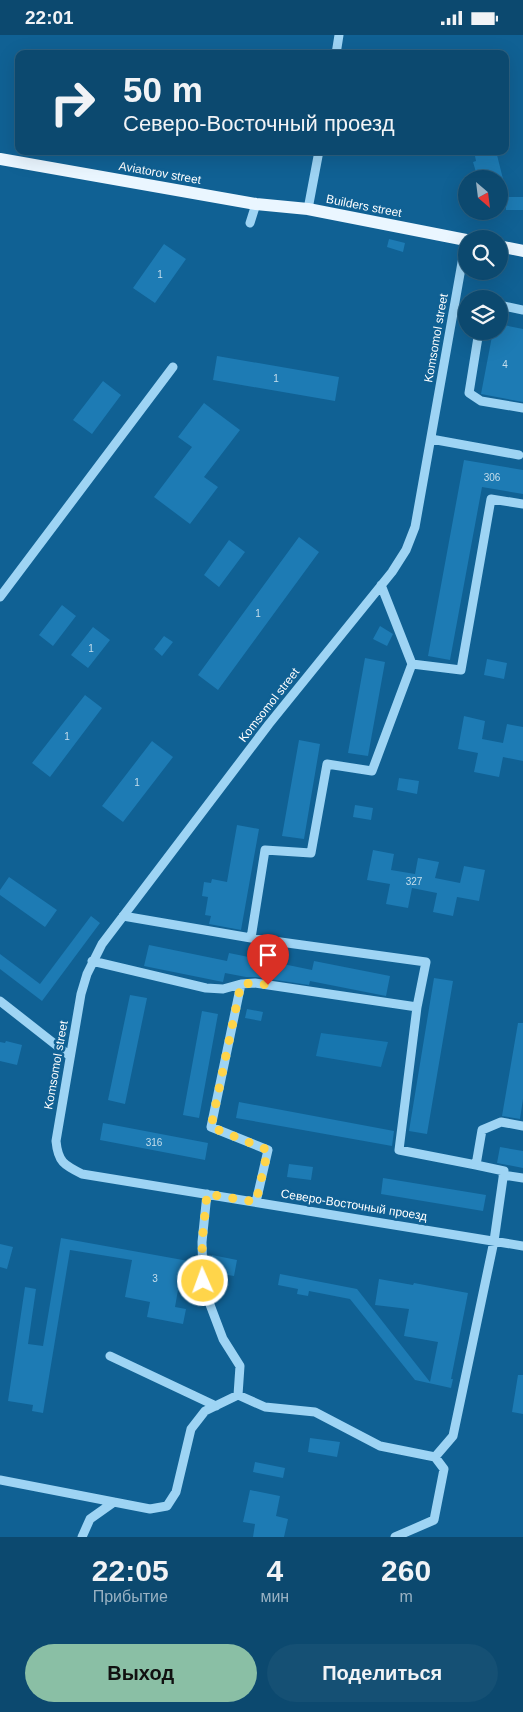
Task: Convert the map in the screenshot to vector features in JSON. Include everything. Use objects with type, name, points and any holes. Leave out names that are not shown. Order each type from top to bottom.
[{"type":"main road","name":"Aviatorov street","points":[[0,159],[256,204]]},
{"type":"main road","name":"Builders street","points":[[256,204],[308,209],[458,238]]},
{"type":"main road","points":[[508,248],[523,251]]},
{"type":"street","points":[[337,50],[339,35]]},
{"type":"street","points":[[308,209],[318,155]]},
{"type":"street","points":[[250,223],[256,204]]},
{"type":"street","name":"Komsomol street","points":[[65,1165],[57,1153],[56,1141],[81,994],[92,961],[123,916],[270,724],[392,572],[406,550],[415,527],[459,280]]},
{"type":"street","points":[[508,307],[523,310]]},
{"type":"street","points":[[477,340],[468,393],[480,401],[523,408]]},
{"type":"street","points":[[0,597],[173,367]]},
{"type":"street","points":[[431,439],[519,455]]},
{"type":"street","points":[[412,664],[461,670],[491,499],[523,504]]},
{"type":"street","points":[[251,938],[265,850],[311,853],[327,764],[372,771],[412,664],[381,585]]},
{"type":"street","points":[[123,916],[251,938],[426,962],[417,1007],[400,1150],[504,1171],[494,1241],[453,1437],[435,1457]]},
{"type":"street","points":[[92,961],[206,988],[223,989],[241,984],[255,983],[417,1007]]},
{"type":"street","points":[[241,984],[211,1127],[268,1150],[256,1202]]},
{"type":"street","points":[[0,1001],[70,1056]]},
{"type":"street","points":[[476,1165],[482,1130],[501,1122],[523,1126]]},
{"type":"street","name":"Северо-Восточный проезд","points":[[65,1165],[82,1174],[523,1245]]},
{"type":"street","points":[[503,1175],[523,1178]]},
{"type":"street","points":[[207,1194],[202,1242],[203,1281],[223,1339],[240,1366],[238,1395]]},
{"type":"street","points":[[110,1356],[216,1406]]},
{"type":"street","points":[[0,1480],[150,1509],[167,1506],[176,1492],[191,1429],[205,1411],[238,1395]]},
{"type":"street","points":[[238,1395],[265,1407],[315,1412],[380,1446],[435,1457],[444,1469],[434,1520],[395,1537]]},
{"type":"street","points":[[82,1537],[90,1519],[114,1502]]},
{"type":"shaded area","points":[[321,1033],[388,1042],[381,1067],[316,1056]]},
{"type":"building","points":[[475,155],[497,155],[501,170],[475,170],[473,162],[476,161]]},
{"type":"building","points":[[508,197],[523,197],[523,210],[508,210]]},
{"type":"building","points":[[389,239],[405,243],[403,252],[387,247]]},
{"type":"building","points":[[164,244],[186,259],[155,303],[133,288]]},
{"type":"building","points":[[508,326],[523,329],[523,402],[481,394],[491,340],[508,340]]},
{"type":"building","points":[[217,356],[339,377],[335,401],[213,380]]},
{"type":"building","points":[[103,381],[121,395],[92,434],[73,420]]},
{"type":"building","points":[[204,403],[240,430],[204,477],[218,487],[190,524],[154,497],[192,447],[178,437]]},
{"type":"building","points":[[464,460],[523,470],[523,494],[482,487],[450,660],[428,656]]},
{"type":"building","points":[[299,537],[319,552],[218,690],[198,675]]},
{"type":"building","points":[[229,540],[245,552],[219,587],[204,575]]},
{"type":"building","points":[[62,605],[76,616],[53,646],[39,635]]},
{"type":"building","points":[[380,626],[393,634],[387,646],[373,639]]},
{"type":"building","points":[[93,627],[110,640],[88,668],[71,655]]},
{"type":"building","points":[[164,636],[173,642],[162,656],[154,649]]},
{"type":"building","points":[[365,658],[385,662],[368,756],[348,753]]},
{"type":"building","points":[[487,659],[507,663],[504,679],[484,675]]},
{"type":"building","points":[[85,695],[102,708],[50,777],[32,763]]},
{"type":"building","points":[[464,716],[485,721],[482,739],[503,743],[507,724],[523,727],[523,761],[503,757],[499,777],[474,772],[478,753],[458,749]]},
{"type":"building","points":[[299,740],[320,744],[304,839],[282,836]]},
{"type":"building","points":[[152,741],[173,757],[123,822],[102,806]]},
{"type":"building","points":[[399,778],[419,781],[417,794],[397,790]]},
{"type":"building","points":[[355,805],[373,808],[371,820],[353,817]]},
{"type":"building","points":[[237,825],[259,829],[241,930],[209,924],[211,916],[205,915],[208,897],[202,896],[204,882],[211,883],[212,879],[227,882]]},
{"type":"building","points":[[373,850],[394,854],[391,870],[415,874],[418,858],[439,862],[435,878],[460,883],[464,866],[485,870],[479,901],[457,897],[453,916],[433,912],[437,893],[412,888],[408,908],[386,904],[390,884],[367,880]]},
{"type":"building","points":[[9,877],[57,910],[45,927],[0,895],[0,890]]},
{"type":"building","points":[[91,916],[100,923],[42,1001],[0,969],[0,954],[40,984]]},
{"type":"building","points":[[149,945],[227,961],[229,953],[312,970],[314,961],[390,976],[386,996],[310,981],[309,985],[225,973],[223,982],[144,966]]},
{"type":"building","points":[[434,978],[453,981],[427,1134],[409,1131]]},
{"type":"building","points":[[130,995],[147,998],[125,1104],[108,1100]]},
{"type":"building","points":[[247,1009],[263,1012],[261,1021],[245,1018]]},
{"type":"building","points":[[202,1011],[218,1014],[199,1118],[183,1115]]},
{"type":"building","points":[[518,1023],[523,1023],[523,1099],[520,1119],[502,1116]]},
{"type":"building","points":[[6,1041],[22,1045],[17,1065],[0,1061],[0,1042],[5,1043]]},
{"type":"building","points":[[239,1102],[394,1131],[392,1146],[236,1118]]},
{"type":"building","points":[[103,1123],[208,1143],[205,1160],[100,1140]]},
{"type":"building","points":[[500,1147],[523,1151],[523,1168],[497,1163]]},
{"type":"building","points":[[289,1164],[313,1167],[311,1180],[287,1177]]},
{"type":"building","points":[[383,1178],[486,1195],[483,1211],[381,1194]]},
{"type":"building","points":[[61,1238],[194,1262],[189,1292],[178,1290],[175,1307],[186,1309],[183,1324],[147,1317],[150,1302],[125,1297],[132,1260],[70,1250],[43,1413],[32,1411],[33,1405],[8,1401],[25,1287],[36,1289],[28,1344],[43,1346]]},
{"type":"building","points":[[0,1244],[13,1247],[7,1269],[0,1267]]},
{"type":"building","points":[[212,1255],[237,1260],[234,1276],[209,1272]]},
{"type":"building","points":[[280,1274],[357,1289],[430,1382],[438,1342],[404,1336],[409,1309],[375,1305],[379,1279],[468,1293],[451,1379],[453,1379],[451,1388],[415,1380],[350,1299],[309,1291],[308,1296],[297,1294],[298,1289],[278,1285]]},
{"type":"building","points":[[518,1375],[523,1375],[523,1414],[512,1412]]},
{"type":"building","points":[[310,1438],[340,1442],[337,1457],[308,1452]]},
{"type":"building","points":[[255,1462],[285,1468],[283,1478],[253,1472]]},
{"type":"building","points":[[250,1490],[280,1496],[276,1516],[288,1519],[284,1537],[253,1537],[255,1524],[243,1522]]},
{"type":"route","points":[[203,1281],[202,1242],[207,1194],[256,1202],[268,1150],[211,1127],[241,984],[255,983],[268,985]]}]
